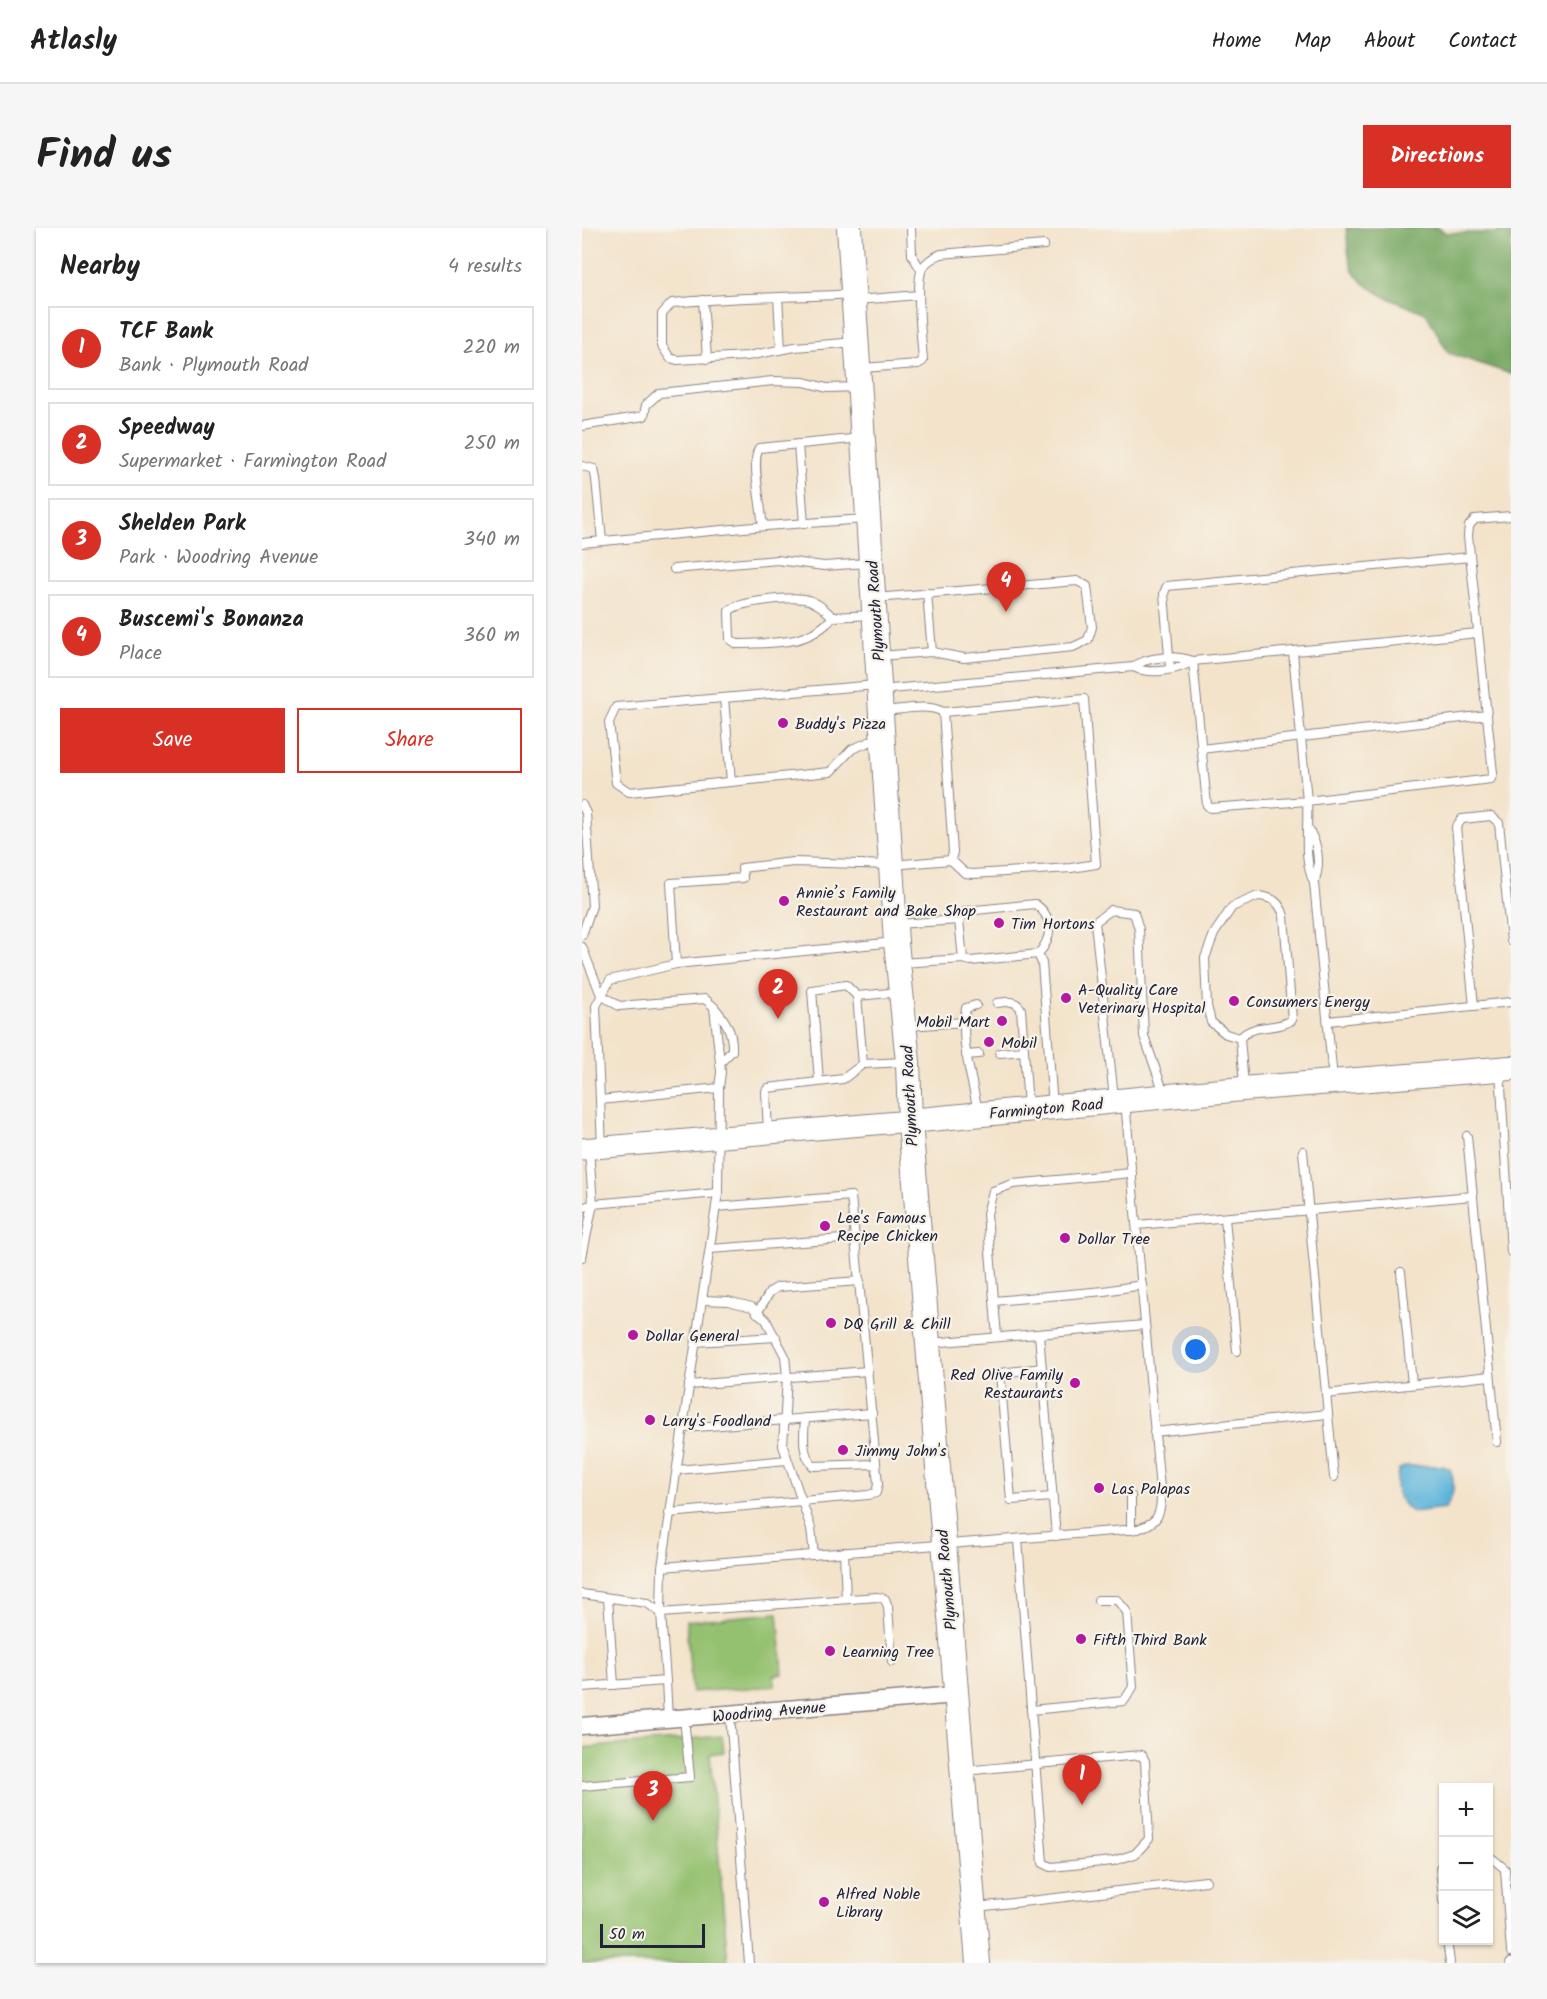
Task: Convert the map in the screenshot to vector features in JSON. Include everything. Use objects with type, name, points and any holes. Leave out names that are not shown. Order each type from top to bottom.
[{"type":"main road","name":"Plymouth Road","points":[[849,228],[896,943],[908,1062],[910,1121],[927,1343],[978,1963]]},
{"type":"main road","name":"Farmington Road","points":[[910,1121],[1244,1089],[1505,1069]]},
{"type":"street","name":"Farmington Road","points":[[591,1148],[768,1131],[910,1121]]},
{"type":"street","name":"Woodring Avenue","points":[[582,1726],[956,1695]]},
{"type":"lane","points":[[582,426],[644,416],[646,405],[659,393],[773,381],[804,382],[827,388],[923,361],[921,270],[912,255],[911,228]]},
{"type":"lane","points":[[921,270],[928,261],[941,254],[1044,245]]},
{"type":"lane","points":[[856,342],[747,356],[677,360],[670,358],[662,346],[661,323],[666,307],[672,303],[730,297],[920,295]]},
{"type":"lane","points":[[778,297],[781,350]]},
{"type":"lane","points":[[703,300],[707,358]]},
{"type":"lane","points":[[765,526],[762,520],[757,451],[759,448],[863,438]]},
{"type":"lane","points":[[798,444],[804,524]]},
{"type":"lane","points":[[582,466],[594,469],[602,541]]},
{"type":"lane","points":[[1193,661],[1207,805],[1210,808],[1307,801],[1491,779],[1493,773],[1470,557],[1469,526],[1475,519],[1511,516]]},
{"type":"lane","points":[[582,543],[868,519]]},
{"type":"lane","points":[[1170,669],[1164,593],[1167,586],[1470,557]]},
{"type":"lane","points":[[674,569],[777,560],[824,566],[871,563]]},
{"type":"lane","points":[[832,617],[819,605],[803,599],[747,603],[729,611],[730,639],[737,644],[787,641],[812,636],[832,617],[927,593],[1077,581],[1087,586],[1092,627],[1088,640],[1073,647],[964,658],[932,652],[878,656]]},
{"type":"lane","points":[[927,593],[932,652]]},
{"type":"lane","points":[[883,736],[852,749],[830,772],[628,792],[616,783],[609,722],[616,707],[724,698],[880,695],[1132,667],[1142,660],[1181,657],[1193,661],[1478,633]]},
{"type":"lane","points":[[1293,651],[1309,830],[1306,845],[1308,864],[1314,883],[1333,1082]]},
{"type":"lane","points":[[1132,667],[1143,672],[1182,668],[1193,661]]},
{"type":"lane","points":[[676,964],[671,883],[742,878],[742,868],[793,862],[892,865],[951,860],[965,873],[973,874],[1071,868],[1096,864],[1084,699],[943,712],[880,695]]},
{"type":"lane","points":[[724,698],[731,782]]},
{"type":"lane","points":[[943,712],[953,852],[951,860]]},
{"type":"lane","points":[[1201,749],[1487,715]]},
{"type":"lane","points":[[582,805],[586,813],[592,906],[582,935]]},
{"type":"lane","points":[[1474,1006],[1456,827],[1462,819],[1491,816],[1499,823],[1511,941]]},
{"type":"lane","points":[[1266,897],[1281,907],[1284,916],[1292,1020],[1281,1025],[1256,1027],[1240,1038],[1226,1034],[1211,1022],[1207,1006],[1205,958],[1214,934],[1232,907],[1249,898],[1266,897]]},
{"type":"lane","points":[[582,1257],[593,1204],[591,1148],[600,1100],[596,1006],[610,980],[676,964],[896,943],[959,920],[966,911],[1035,904],[1043,909],[1050,931],[1046,945],[1038,954],[971,961],[896,943]]},
{"type":"lane","points":[[662,1567],[1018,1540],[1131,1530],[1153,1524],[1160,1514],[1161,1500],[1132,1173],[1095,922],[1111,910],[1134,913],[1138,929],[1144,1036],[1165,1097]]},
{"type":"lane","points":[[959,920],[963,959]]},
{"type":"lane","points":[[582,947],[601,995],[619,1006],[705,999],[729,1027],[733,1038],[732,1051],[720,1063]]},
{"type":"lane","points":[[1038,954],[1042,963],[1053,1107]]},
{"type":"lane","points":[[819,1081],[812,990],[846,985],[857,996],[862,1064]]},
{"type":"lane","points":[[857,996],[901,992]]},
{"type":"lane","points":[[997,1003],[1012,1002],[1018,1004],[1021,1009],[1028,1110]]},
{"type":"lane","points":[[1328,1021],[1511,1002]]},
{"type":"lane","points":[[976,1005],[966,1008],[964,1022],[966,1055],[974,1081],[978,1114]]},
{"type":"lane","points":[[582,1786],[690,1777],[666,1680],[661,1613],[662,1567],[669,1513],[685,1428],[689,1385],[718,1193],[720,1063],[714,1007]]},
{"type":"lane","points":[[904,1026],[964,1022]]},
{"type":"lane","points":[[1240,1038],[1244,1089]]},
{"type":"lane","points":[[1000,1053],[1024,1051]]},
{"type":"lane","points":[[966,1055],[980,1054]]},
{"type":"lane","points":[[768,1131],[766,1091],[768,1088],[843,1079],[862,1064],[908,1062]]},
{"type":"lane","points":[[1505,1069],[1508,1128],[1503,1150],[1511,1252]]},
{"type":"lane","points":[[600,1100],[718,1088]]},
{"type":"lane","points":[[1467,1137],[1497,1442]]},
{"type":"lane","points":[[1303,1151],[1335,1477]]},
{"type":"lane","points":[[997,1337],[987,1214],[993,1191],[1013,1184],[1132,1173]]},
{"type":"lane","points":[[582,1208],[593,1204],[718,1193]]},
{"type":"lane","points":[[1137,1226],[1473,1196]]},
{"type":"lane","points":[[669,1513],[803,1502],[876,1493],[878,1484],[851,1197],[716,1207]]},
{"type":"lane","points":[[1225,1218],[1237,1352]]},
{"type":"lane","points":[[710,1249],[856,1238]]},
{"type":"lane","points":[[1401,1272],[1412,1384]]},
{"type":"lane","points":[[757,1312],[770,1292],[778,1287],[860,1281]]},
{"type":"lane","points":[[994,1301],[1104,1291],[1142,1285]]},
{"type":"lane","points":[[703,1300],[752,1307],[766,1320],[785,1356],[787,1377],[782,1434],[787,1460],[811,1528],[814,1555]]},
{"type":"lane","points":[[927,1343],[1145,1325]]},
{"type":"lane","points":[[1039,1334],[1056,1536]]},
{"type":"lane","points":[[696,1342],[776,1337]]},
{"type":"lane","points":[[1042,1368],[1000,1373],[1011,1500],[1053,1497]]},
{"type":"lane","points":[[689,1385],[868,1371]]},
{"type":"lane","points":[[1326,1394],[1490,1376]]},
{"type":"lane","points":[[685,1428],[872,1413]]},
{"type":"lane","points":[[1154,1432],[1328,1414]]},
{"type":"lane","points":[[805,1418],[804,1445],[807,1460],[813,1466],[876,1464]]},
{"type":"lane","points":[[677,1470],[787,1460]]},
{"type":"lane","points":[[1131,1496],[1131,1530]]},
{"type":"lane","points":[[962,1771],[1036,1765],[1142,1755],[1145,1761],[1149,1839],[1135,1854],[1113,1861],[1051,1867],[1043,1863],[1036,1765],[1018,1540]]},
{"type":"lane","points":[[844,1552],[846,1599]]},
{"type":"lane","points":[[582,1594],[647,1603],[661,1613],[877,1597],[885,1599],[888,1607],[892,1662]]},
{"type":"lane","points":[[608,1598],[614,1685]]},
{"type":"lane","points":[[1031,1710],[1124,1701],[1130,1696],[1133,1687],[1127,1612],[1117,1600],[1098,1600]]},
{"type":"lane","points":[[582,1687],[666,1680]]},
{"type":"lane","points":[[730,1714],[749,1963]]},
{"type":"lane","points":[[1493,1859],[1505,1869],[1511,1952]]},
{"type":"lane","points":[[973,1907],[1206,1881]]},
{"type":"lane","points":[[1448,1945],[1450,1963]]},
{"type":"green space","points":[[1346,228],[1438,228],[1446,233],[1498,233],[1498,228],[1511,228],[1511,374],[1448,353],[1426,313],[1386,297],[1358,278],[1351,266]]},
{"type":"green space","points":[[778,1613],[783,1674],[774,1675],[775,1686],[692,1692],[686,1621]]},
{"type":"green space","points":[[722,1736],[724,1752],[710,1754],[728,1963],[582,1963],[582,1748]]},
{"type":"water","points":[[1407,1466],[1443,1466],[1450,1469],[1453,1490],[1445,1508],[1412,1512],[1402,1503],[1397,1493],[1396,1482],[1399,1469]]},
{"type":"place","name":"Buscemi's Bonanza","points":[[1006,612]]},
{"type":"place","name":"Buddy's Pizza","points":[[783,723]]},
{"type":"place","name":"Annie’s Family Restaurant and Bake Shop","points":[[784,901]]},
{"type":"place","name":"Tim Hortons","points":[[999,923]]},
{"type":"place","name":"A-Quality Care Veterinary Hospital","points":[[1066,998]]},
{"type":"place","name":"Consumers Energy","points":[[1234,1001]]},
{"type":"place","name":"Speedway","points":[[778,1019]]},
{"type":"place","name":"Mobil Mart","points":[[1002,1021]]},
{"type":"place","name":"Mobil","points":[[989,1042]]},
{"type":"place","name":"Lee's Famous Recipe Chicken","points":[[825,1226]]},
{"type":"place","name":"Dollar Tree","points":[[1065,1238]]},
{"type":"place","name":"DQ Grill & Chill","points":[[831,1323]]},
{"type":"place","name":"Dollar General","points":[[633,1335]]},
{"type":"place","name":"Red Olive Family Restaurants","points":[[1075,1383]]},
{"type":"place","name":"Larry's Foodland","points":[[650,1420]]},
{"type":"place","name":"Jimmy John's","points":[[843,1450]]},
{"type":"place","name":"Las Palapas","points":[[1099,1488]]},
{"type":"place","name":"Fifth Third Bank","points":[[1081,1639]]},
{"type":"place","name":"Learning Tree","points":[[830,1651]]},
{"type":"place","name":"TCF Bank","points":[[1082,1805]]},
{"type":"place","name":"Shelden Park","points":[[653,1821]]},
{"type":"place","name":"Alfred Noble Library","points":[[824,1902]]}]
